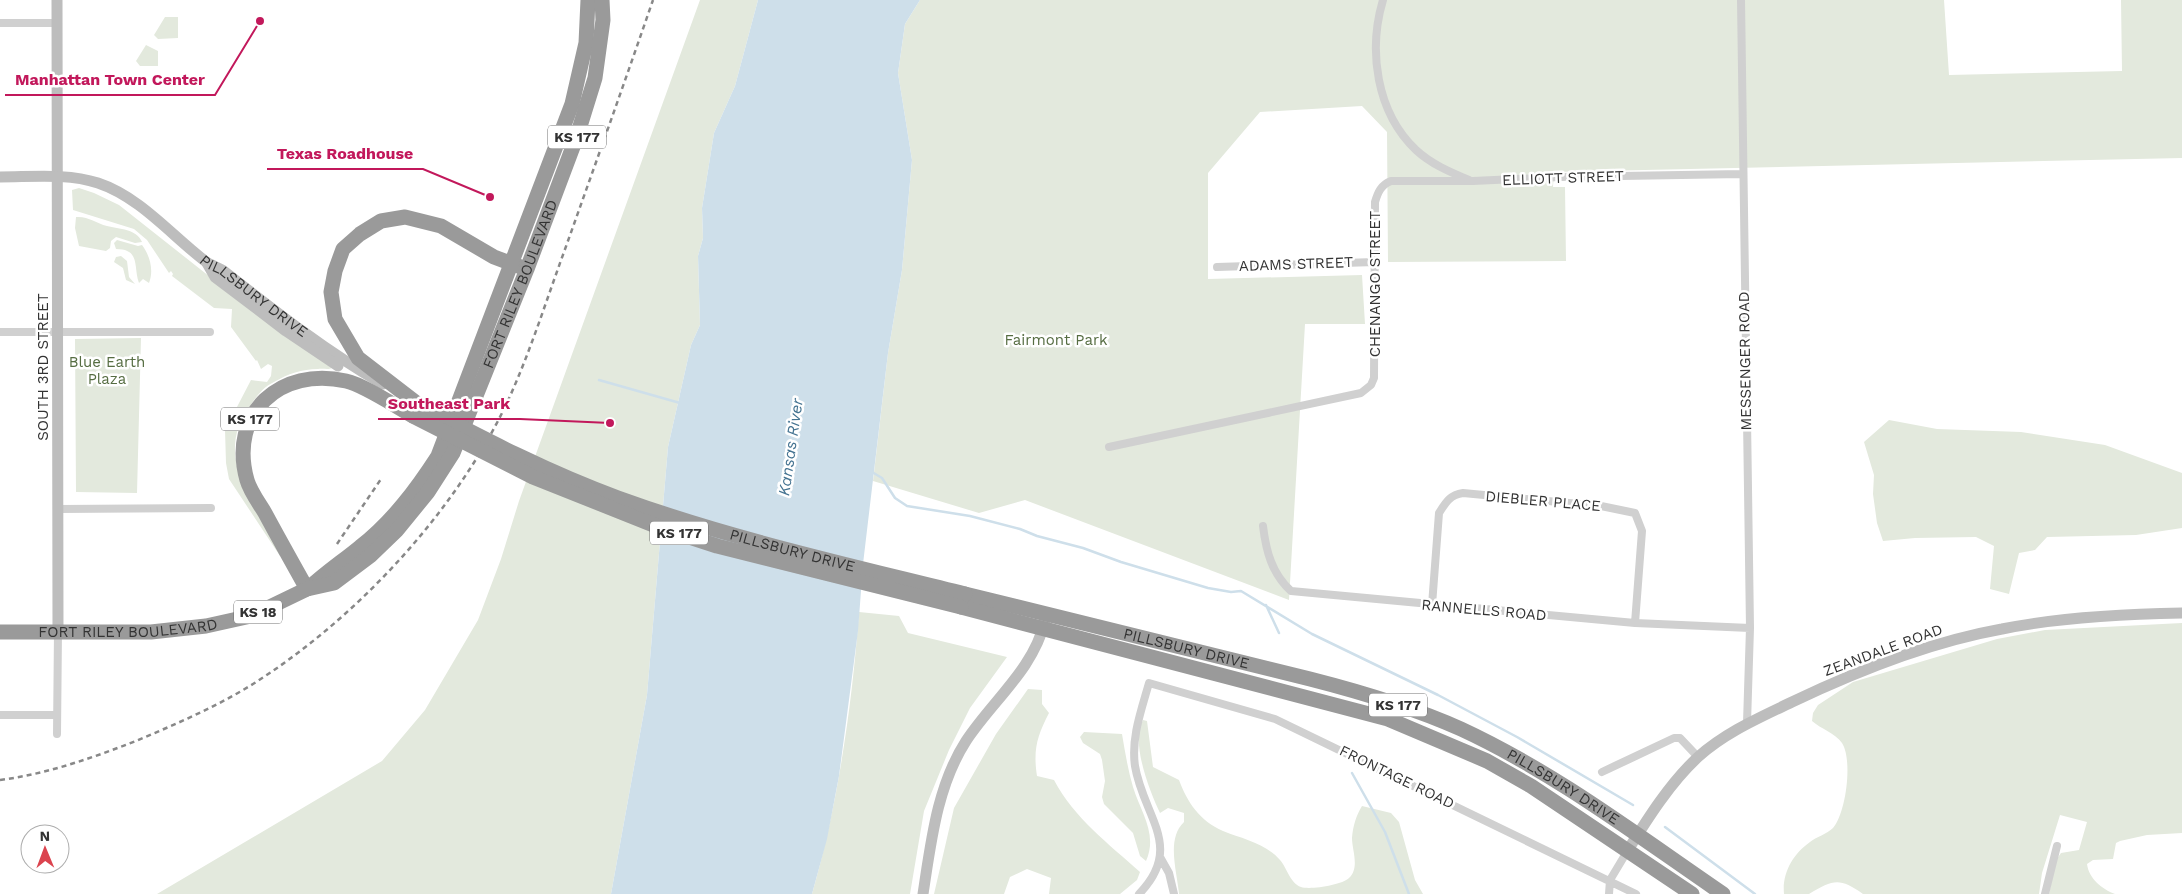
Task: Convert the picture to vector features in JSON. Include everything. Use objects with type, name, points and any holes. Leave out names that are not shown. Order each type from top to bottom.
[{"type":"highway","name":"FORT RILEY BOULEVARD","points":[[520,266],[580,77],[586,42],[588,0]]},
{"type":"highway","name":"FORT RILEY BOULEVARD","points":[[0,632],[151,632],[206,626],[251,616],[307,590],[328,570],[361,547],[392,518],[419,485],[438,456],[578,136],[595,78],[603,20],[602,0]]},
{"type":"highway","name":"KS 177","points":[[416,410],[358,358],[335,319],[331,292],[335,271],[344,249],[360,234],[381,221],[405,216],[441,226],[494,257],[520,266]]},
{"type":"highway","name":"KS 177","points":[[307,590],[247,482],[242,456],[245,432],[252,414],[264,398],[292,382],[321,377],[348,381],[416,410]]},
{"type":"highway","name":"PILLSBURY DRIVE","points":[[416,410],[510,453],[617,498],[713,530],[963,601],[1043,629],[1388,719],[1487,761],[1531,786],[1692,894]]},
{"type":"highway","name":"PILLSBURY DRIVE","points":[[963,601],[1047,612],[1362,692],[1413,710],[1460,729],[1545,774],[1723,894]]},
{"type":"main road","name":"SOUTH 3RD STREET","points":[[57,0],[59,177],[57,332],[58,632]]},
{"type":"main road","name":"PILLSBURY DRIVE","points":[[0,177],[80,179],[117,191],[155,218],[207,263],[223,270],[265,304],[352,367],[416,410]]},
{"type":"main road","points":[[923,894],[937,811],[956,758],[967,739],[1029,662],[1043,629],[1047,612]]},
{"type":"main road","name":"ZEANDALE ROAD","points":[[1628,850],[1671,787],[1698,757],[1747,723],[1847,676],[1932,646],[2001,629],[2067,619],[2182,613]]},
{"type":"street","points":[[1383,0],[1379,12],[1376,64],[1382,94],[1394,121],[1415,149],[1441,168],[1473,182]]},
{"type":"street","name":"MESSENGER ROAD","points":[[1741,0],[1750,628],[1747,723]]},
{"type":"street","points":[[0,23],[57,23]]},
{"type":"street","name":"ELLIOTT STREET","points":[[1385,184],[1402,180],[1473,182],[1560,177],[1742,174]]},
{"type":"street","name":"CHENANGO STREET","points":[[1109,447],[1361,394],[1371,385],[1374,378],[1375,202],[1378,192],[1385,184]]},
{"type":"street","name":"ADAMS STREET","points":[[1217,267],[1375,262]]},
{"type":"street","points":[[0,332],[210,332]]},
{"type":"street","name":"DIEBLER PLACE","points":[[1432,605],[1439,513],[1447,501],[1455,495],[1493,496],[1608,507],[1635,513],[1642,531],[1635,623]]},
{"type":"street","points":[[59,509],[211,508]]},
{"type":"street","name":"RANNELLS ROAD","points":[[1263,526],[1273,568],[1282,583],[1291,591],[1635,623],[1750,628]]},
{"type":"street","name":"SOUTH 3RD STREET","points":[[57,734],[58,632]]},
{"type":"street","name":"FRONTAGE ROAD","points":[[1160,858],[1161,840],[1155,820],[1140,786],[1135,765],[1134,738],[1149,684],[1275,719],[1636,894]]},
{"type":"street","points":[[0,715],[57,715]]},
{"type":"street","points":[[1602,772],[1674,738],[1680,738],[1698,757]]},
{"type":"street","points":[[2045,894],[2057,846]]},
{"type":"street","points":[[1609,894],[1610,880],[1628,850]]},
{"type":"street","points":[[1139,894],[1155,875],[1160,858]]},
{"type":"street","points":[[1160,858],[1169,873],[1174,894]]},
{"type":"green space","points":[[700,0],[758,0],[735,86],[714,133],[702,208],[703,238],[698,256],[700,325],[691,345],[668,447],[647,695],[611,894],[157,894],[382,761],[425,710],[478,620],[501,559],[519,501]]},
{"type":"green space","name":"Fairmont Park","points":[[920,0],[1944,0],[1949,75],[2122,71],[2121,0],[2182,0],[2182,158],[1554,172],[1553,187],[1565,187],[1566,261],[1388,262],[1387,132],[1362,106],[1260,112],[1208,173],[1208,279],[1362,275],[1365,324],[1305,324],[1289,600],[1025,500],[979,513],[873,481],[888,353],[902,270],[912,160],[898,73],[905,24]]},
{"type":"green space","points":[[165,17],[178,17],[178,38],[158,39],[154,35]]},
{"type":"green space","points":[[146,45],[158,51],[158,66],[140,66],[136,61]]},
{"type":"green space","points":[[79,188],[119,205],[257,314],[332,368],[295,372],[270,384],[255,399],[239,425],[235,445],[236,464],[242,483],[261,520],[283,555],[280,556],[229,479],[226,463],[225,430],[251,380],[267,382],[271,376],[272,366],[268,364],[261,369],[257,360],[231,327],[232,309],[214,308],[172,276],[171,271],[169,273],[147,240],[134,229],[73,210],[72,190]]},
{"type":"green space","points":[[76,217],[132,232],[142,242],[135,243],[116,237],[111,241],[110,248],[106,251],[79,246],[75,228]]},
{"type":"green space","points":[[117,240],[138,246],[142,245],[150,263],[149,283],[143,279],[139,283],[133,256],[129,252],[116,249],[114,243]]},
{"type":"green space","points":[[121,256],[127,261],[129,277],[135,284],[126,280],[123,268],[114,262],[116,257]]},
{"type":"green space","name":"Blue Earth Plaza","points":[[141,338],[137,493],[76,492],[75,339]]},
{"type":"green space","points":[[1889,420],[1937,429],[2021,432],[2105,445],[2182,473],[2182,528],[2136,535],[2047,537],[2035,550],[2019,553],[2009,594],[1990,589],[1994,546],[1976,537],[1915,538],[1883,541],[1877,523],[1873,494],[1874,475],[1864,442]]},
{"type":"green space","points":[[859,612],[899,616],[908,633],[1007,657],[970,708],[949,750],[924,811],[910,894],[812,894],[829,825],[843,754]]},
{"type":"green space","points":[[2182,623],[2182,833],[2147,835],[2120,841],[2116,843],[2113,859],[2093,860],[2087,864],[2093,879],[2105,889],[2115,894],[2049,894],[2056,860],[2061,853],[2079,850],[2087,822],[2060,815],[2042,873],[2039,894],[1863,894],[1848,885],[1836,882],[1830,883],[1809,894],[1784,894],[1787,871],[1794,858],[1810,842],[1833,828],[1838,821],[1844,799],[1847,773],[1845,751],[1839,740],[1812,721],[1813,713],[1818,705],[1853,682],[1997,639],[2045,630]]},
{"type":"green space","points":[[1028,689],[1042,690],[1042,704],[1049,713],[1037,743],[1037,776],[1054,780],[1062,794],[1082,818],[1104,841],[1140,872],[1137,880],[1120,894],[1049,894],[1051,878],[1027,869],[1010,877],[1004,894],[934,894],[954,808],[996,734]]},
{"type":"green space","points":[[1143,720],[1147,721],[1153,767],[1179,780],[1195,810],[1215,827],[1268,849],[1280,860],[1291,879],[1297,885],[1305,888],[1333,885],[1349,878],[1355,864],[1352,838],[1353,829],[1356,817],[1362,806],[1391,813],[1399,822],[1415,880],[1423,894],[1179,894],[1174,846],[1175,837],[1184,822],[1184,813],[1168,808],[1160,813],[1156,804],[1140,754],[1140,729]]},
{"type":"green space","points":[[1084,732],[1122,734],[1131,781],[1149,833],[1150,842],[1146,861],[1140,856],[1133,833],[1104,804],[1102,797],[1105,781],[1102,760],[1100,754],[1083,743],[1080,737]]},
{"type":"water","name":"Kansas River","points":[[758,0],[920,0],[905,24],[898,73],[912,160],[902,270],[888,353],[863,564],[858,631],[839,776],[827,839],[812,894],[611,894],[647,695],[668,447],[691,345],[700,325],[698,256],[703,238],[702,208],[714,133],[735,86]]},
{"type":"waterway","points":[[599,380],[680,403]]},
{"type":"waterway","points":[[872,472],[882,478],[895,498],[907,506],[970,516],[1083,548],[1121,562],[1208,588],[1231,592],[1241,591],[1312,634],[1438,695],[1517,737],[1633,805]]},
{"type":"waterway","points":[[1266,605],[1279,633]]},
{"type":"waterway","points":[[1352,773],[1385,832],[1409,894]]},
{"type":"waterway","points":[[1665,827],[1755,894]]},
{"type":"railway","points":[[0,780],[52,770],[136,741],[210,708],[253,684],[291,658],[363,597],[428,527],[457,489],[482,449],[513,390],[536,331],[653,0]]},
{"type":"railway","points":[[337,544],[381,479]]},
{"type":"place","name":"Manhattan Town Center","points":[[260,21]]},
{"type":"place","name":"Texas Roadhouse","points":[[490,197]]},
{"type":"place","name":"Southeast Park","points":[[610,423]]}]
